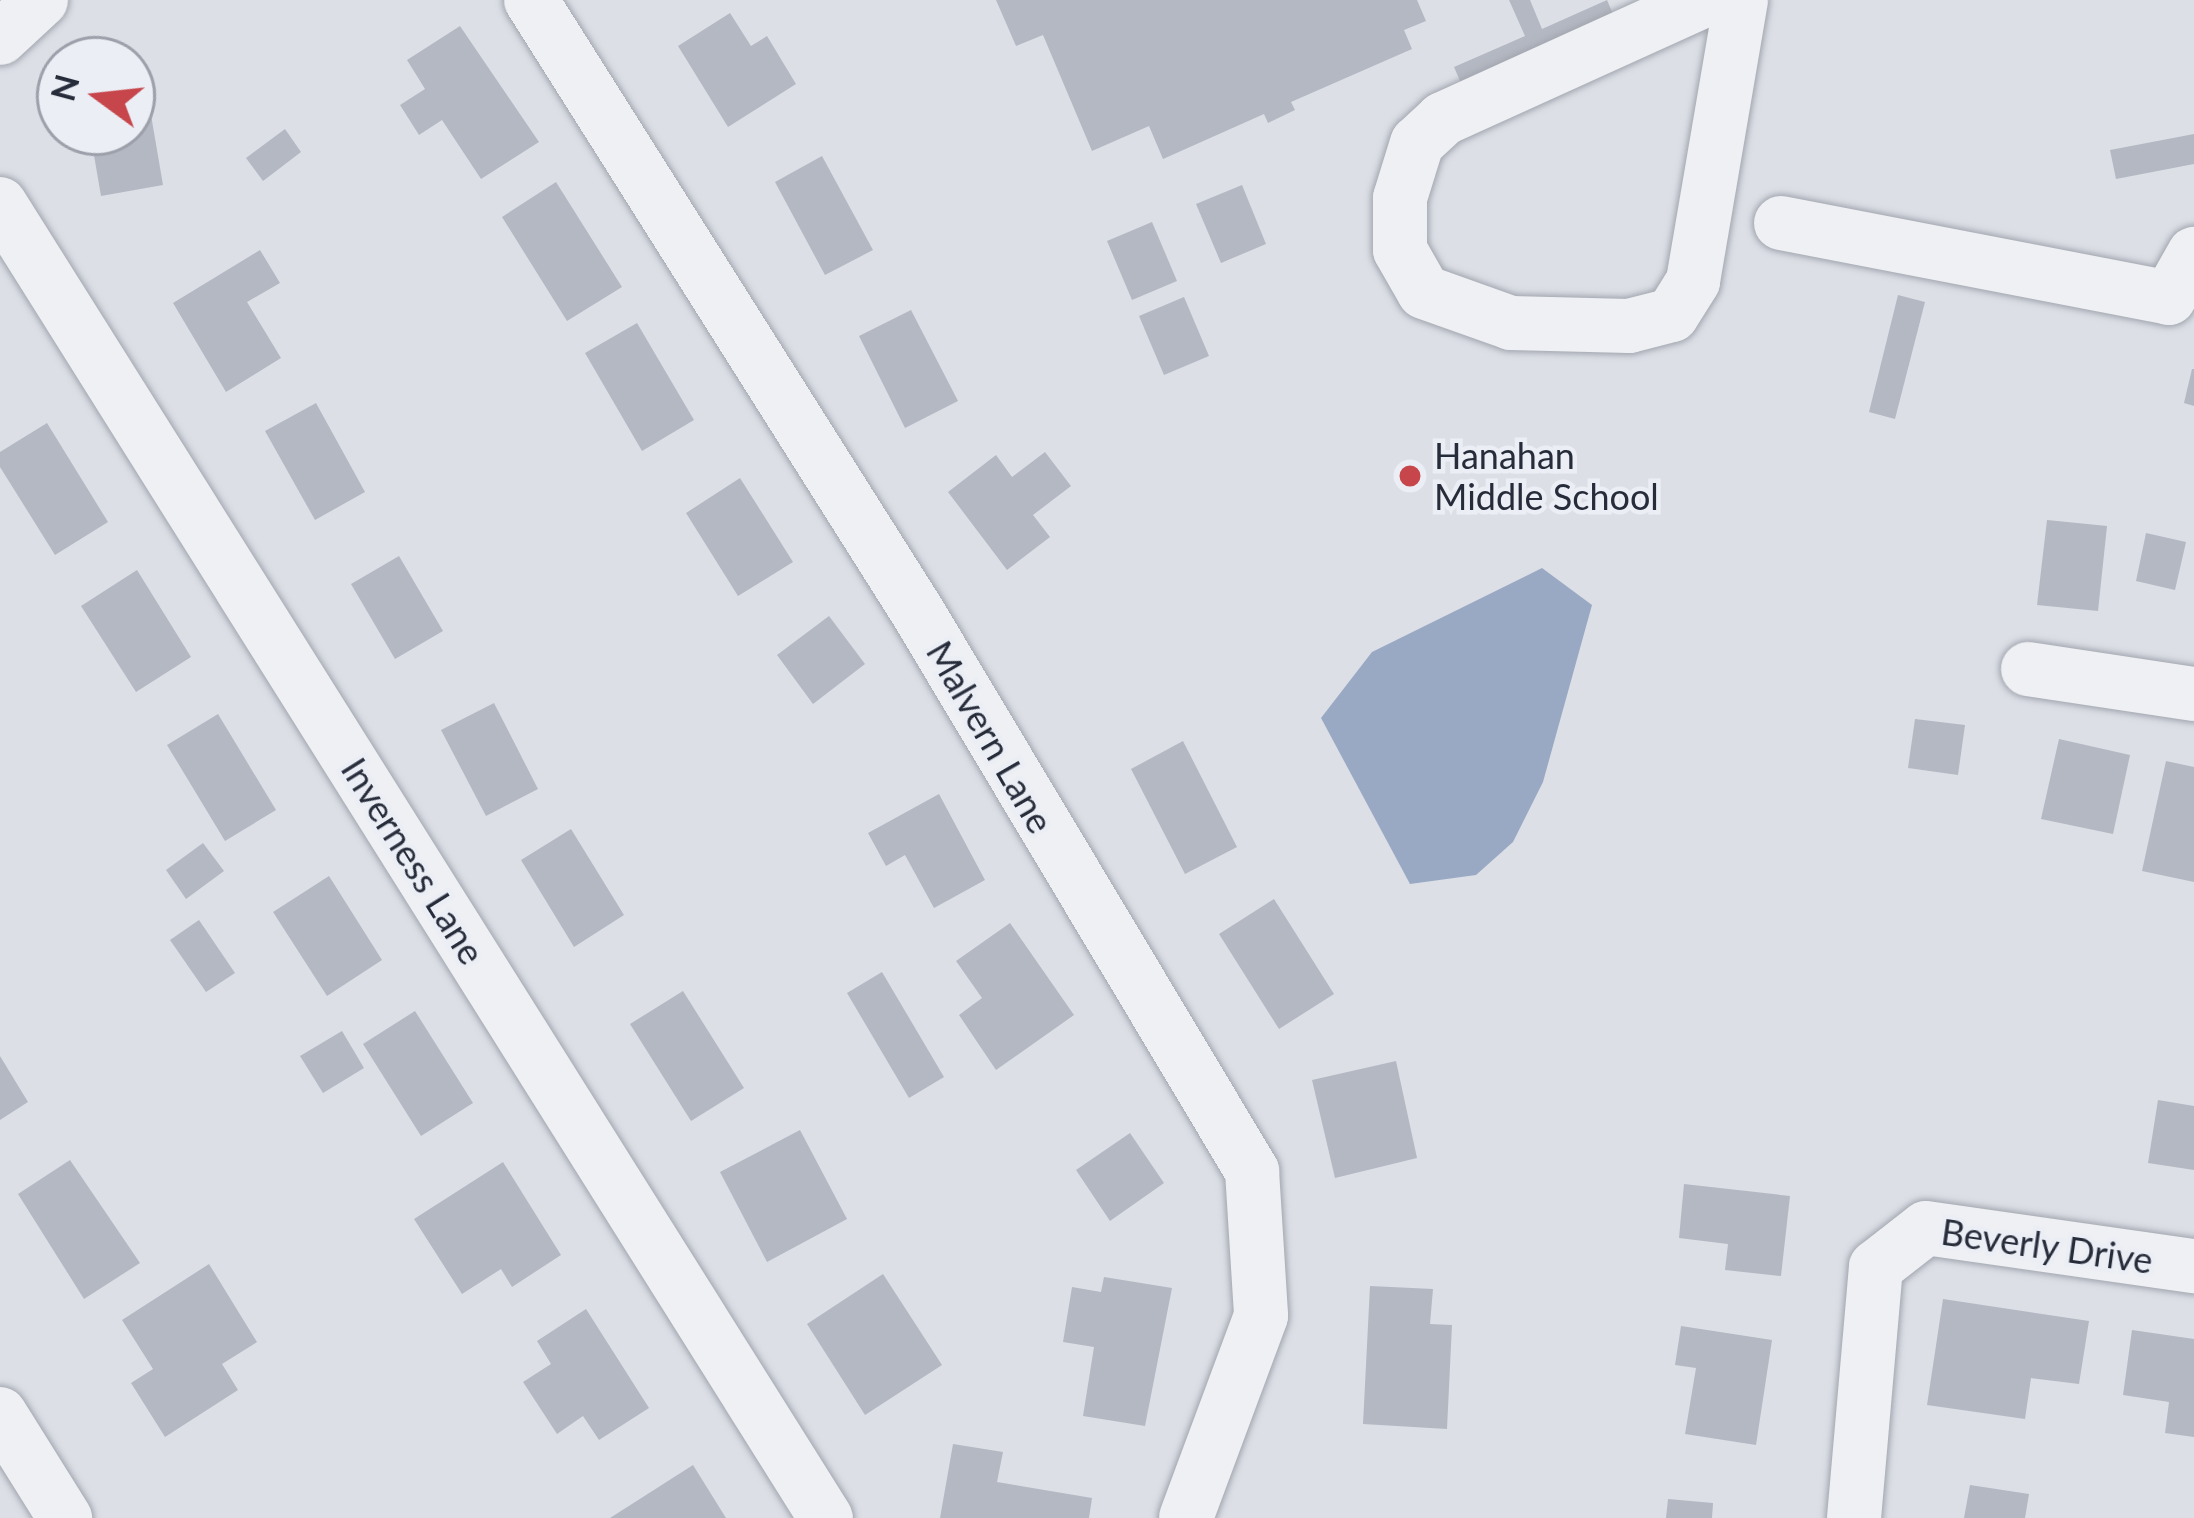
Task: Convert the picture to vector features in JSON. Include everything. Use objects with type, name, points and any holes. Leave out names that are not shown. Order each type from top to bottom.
[{"type":"street","points":[[0,38],[40,0]]},
{"type":"street","name":"Malvern Lane","points":[[531,0],[917,611],[1252,1171],[1261,1316],[1186,1518]]},
{"type":"street","points":[[1705,0],[1443,119],[1417,143],[1400,198],[1400,250],[1424,292],[1511,323],[1629,326],[1672,315],[1693,281],[1741,0]]},
{"type":"street","name":"Inverness Lane","points":[[0,204],[826,1518]]},
{"type":"street","points":[[1781,223],[2169,298],[2194,254]]},
{"type":"street","points":[[2028,669],[2194,694]]},
{"type":"street","name":"Beverly Drive","points":[[1854,1518],[1876,1267],[1926,1228],[2194,1266]]},
{"type":"street","points":[[0,1414],[65,1518]]},
{"type":"water","points":[[1542,568],[1592,605],[1543,782],[1513,842],[1476,875],[1410,884],[1321,718],[1372,652]]},
{"type":"building","points":[[996,0],[1417,0],[1426,21],[1404,30],[1412,49],[1291,102],[1295,110],[1268,123],[1264,114],[1163,159],[1149,126],[1092,151],[1043,35],[1016,46]]},
{"type":"building","points":[[1509,0],[1530,0],[1542,29],[1607,0],[1616,21],[1463,88],[1454,67],[1525,36]]},
{"type":"building","points":[[730,13],[751,46],[767,36],[796,84],[728,127],[678,46]]},
{"type":"building","points":[[460,26],[539,142],[481,179],[442,120],[419,135],[400,105],[425,89],[407,60]]},
{"type":"building","points":[[285,129],[301,152],[263,181],[246,158]]},
{"type":"building","points":[[2194,134],[2194,164],[2116,179],[2110,150]]},
{"type":"building","points":[[156,144],[163,185],[101,196],[94,156],[156,156]]},
{"type":"building","points":[[822,156],[873,250],[825,275],[775,182]]},
{"type":"building","points":[[556,182],[622,287],[567,321],[502,217]]},
{"type":"building","points":[[1242,185],[1266,244],[1221,263],[1196,204]]},
{"type":"building","points":[[1152,222],[1177,281],[1132,300],[1107,241]]},
{"type":"building","points":[[260,250],[280,283],[247,302],[281,358],[226,392],[173,303]]},
{"type":"building","points":[[1898,295],[1925,302],[1895,419],[1869,412]]},
{"type":"building","points":[[1184,297],[1209,356],[1164,375],[1139,316]]},
{"type":"building","points":[[911,310],[958,401],[905,428],[859,336]]},
{"type":"building","points":[[637,323],[694,420],[642,451],[585,353]]},
{"type":"building","points":[[2194,369],[2194,406],[2184,403]]},
{"type":"building","points":[[316,403],[365,492],[315,520],[265,431]]},
{"type":"building","points":[[47,423],[108,522],[55,555],[0,467],[0,452]]},
{"type":"building","points":[[1045,452],[1071,486],[1033,515],[1050,537],[1007,570],[948,492],[996,455],[1012,477]]},
{"type":"building","points":[[740,478],[793,562],[738,596],[686,513]]},
{"type":"building","points":[[2047,520],[2107,526],[2098,611],[2037,605]]},
{"type":"building","points":[[2146,533],[2186,542],[2175,590],[2136,581]]},
{"type":"building","points":[[399,556],[443,631],[395,659],[351,584]]},
{"type":"building","points":[[137,570],[191,657],[136,692],[81,606]]},
{"type":"building","points":[[829,616],[865,664],[813,704],[777,655]]},
{"type":"building","points":[[494,703],[538,789],[486,816],[441,730]]},
{"type":"building","points":[[218,714],[276,810],[225,841],[167,745]]},
{"type":"building","points":[[1915,719],[1965,725],[1958,775],[1908,768]]},
{"type":"building","points":[[2059,739],[2130,755],[2113,834],[2041,819]]},
{"type":"building","points":[[1183,741],[1237,847],[1185,874],[1131,769]]},
{"type":"building","points":[[2166,761],[2194,767],[2194,882],[2142,871]]},
{"type":"building","points":[[939,794],[985,880],[934,908],[905,855],[886,866],[868,833]]},
{"type":"building","points":[[571,829],[624,915],[574,947],[521,860]]},
{"type":"building","points":[[203,843],[224,871],[186,899],[166,870]]},
{"type":"building","points":[[329,876],[382,960],[327,996],[273,912]]},
{"type":"building","points":[[1274,899],[1334,994],[1279,1029],[1219,934]]},
{"type":"building","points":[[199,920],[235,973],[206,992],[170,940]]},
{"type":"building","points":[[1010,923],[1074,1015],[996,1070],[959,1015],[982,998],[956,961]]},
{"type":"building","points":[[882,972],[944,1077],[909,1098],[847,993]]},
{"type":"building","points":[[683,991],[744,1088],[691,1121],[630,1024]]},
{"type":"building","points":[[415,1011],[473,1103],[421,1136],[363,1044]]},
{"type":"building","points":[[342,1031],[364,1068],[323,1093],[300,1056]]},
{"type":"building","points":[[0,1056],[28,1102],[0,1120]]},
{"type":"building","points":[[1396,1061],[1417,1158],[1335,1178],[1312,1080]]},
{"type":"building","points":[[2158,1100],[2194,1106],[2194,1170],[2148,1163]]},
{"type":"building","points":[[800,1130],[847,1219],[767,1262],[720,1172]]},
{"type":"building","points":[[1130,1133],[1164,1183],[1110,1221],[1076,1170]]},
{"type":"building","points":[[70,1160],[140,1263],[84,1299],[18,1194]]},
{"type":"building","points":[[503,1162],[561,1255],[512,1287],[501,1269],[462,1294],[414,1219]]},
{"type":"building","points":[[1684,1184],[1790,1196],[1781,1276],[1725,1270],[1728,1244],[1679,1238]]},
{"type":"building","points":[[209,1264],[257,1342],[222,1364],[238,1390],[165,1437],[131,1383],[153,1369],[122,1320]]},
{"type":"building","points":[[883,1274],[942,1365],[865,1415],[807,1324]]},
{"type":"building","points":[[1104,1277],[1172,1288],[1145,1426],[1083,1416],[1094,1347],[1063,1342],[1072,1287],[1101,1292]]},
{"type":"building","points":[[1370,1286],[1433,1289],[1430,1324],[1452,1325],[1447,1429],[1363,1424]]},
{"type":"building","points":[[1943,1299],[2089,1321],[2079,1384],[2031,1378],[2025,1419],[1927,1405]]},
{"type":"building","points":[[586,1309],[649,1408],[599,1440],[583,1416],[557,1434],[523,1382],[551,1364],[537,1341]]},
{"type":"building","points":[[1681,1326],[1772,1340],[1756,1445],[1685,1434],[1696,1368],[1675,1365]]},
{"type":"building","points":[[2132,1330],[2194,1339],[2194,1437],[2165,1433],[2169,1402],[2123,1395]]},
{"type":"building","points":[[953,1444],[1003,1452],[997,1482],[1092,1498],[1089,1518],[940,1518]]},
{"type":"building","points":[[693,1465],[726,1518],[610,1518]]},
{"type":"building","points":[[1970,1485],[2029,1494],[2025,1518],[1964,1518]]},
{"type":"building","points":[[1668,1499],[1713,1503],[1712,1518],[1666,1518]]},
{"type":"place","name":"Hanahan Middle School","points":[[1410,476]]}]
